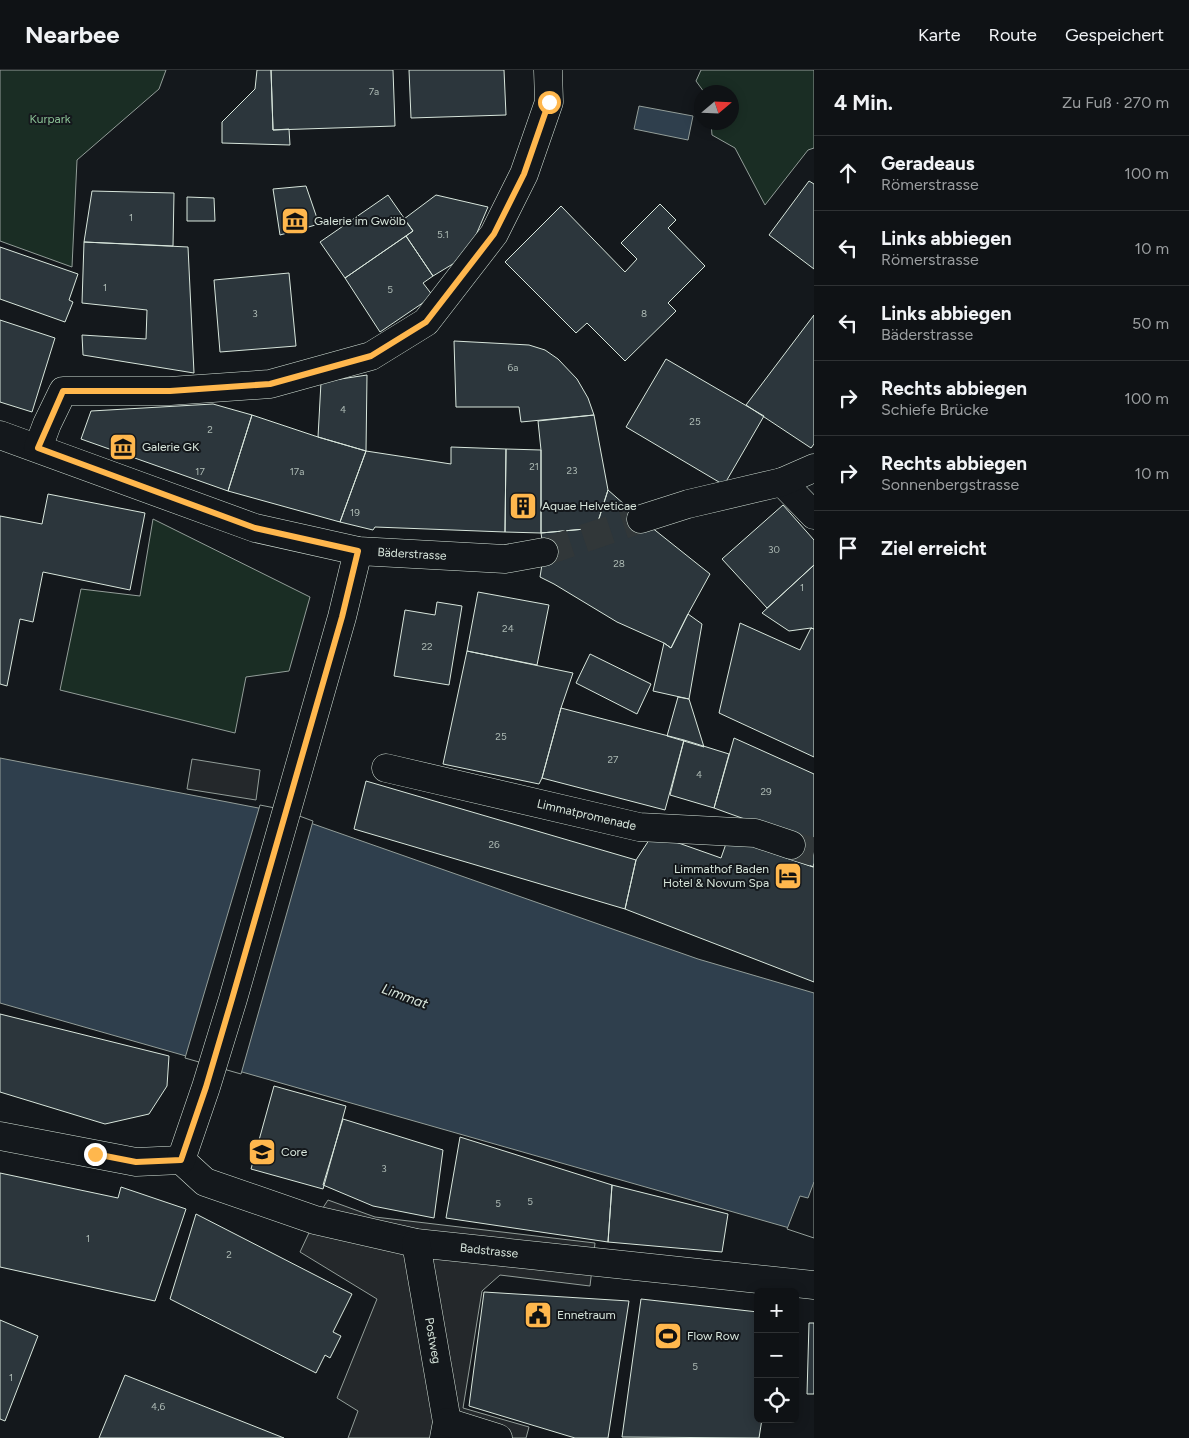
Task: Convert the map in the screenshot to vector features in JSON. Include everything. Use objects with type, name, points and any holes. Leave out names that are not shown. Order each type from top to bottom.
[{"type":"street","points":[[38,448],[63,391],[170,391],[270,384],[371,356],[426,322],[494,234],[524,174],[549,102],[548,70]]},
{"type":"street","name":"Bäderstrasse","points":[[0,435],[255,528],[358,551],[505,559],[544,552]]},
{"type":"street","points":[[641,519],[688,504],[782,482],[814,468]]},
{"type":"street","points":[[782,482],[814,515]]},
{"type":"street","points":[[0,1136],[136,1162],[181,1160],[206,1087],[342,617],[358,551]]},
{"type":"street","name":"Limmatpromenade","points":[[386,768],[639,827],[755,833],[791,844]]},
{"type":"street","name":"Badstrasse","points":[[181,1160],[205,1182],[314,1220],[416,1244],[814,1285]]},
{"type":"street","name":"Postweg","points":[[416,1244],[445,1430]]},
{"type":"street","points":[[445,1430],[498,1438]]},
{"type":"green space","name":"Kurpark","points":[[0,70],[166,70],[159,89],[77,160],[72,267],[0,241]]},
{"type":"green space","points":[[701,70],[814,70],[814,148],[808,150],[765,205],[735,148],[712,135],[712,130],[739,130],[739,85],[699,85],[696,81]]},
{"type":"green space","points":[[153,519],[310,597],[289,671],[246,677],[235,733],[60,690],[81,589],[140,596]]},
{"type":"shaded area","points":[[192,759],[260,770],[256,800],[187,789]]},
{"type":"shaded area","points":[[328,1200],[375,1217],[595,1243],[590,1286],[500,1275],[482,1291],[463,1408],[529,1427],[526,1438],[348,1438],[358,1411],[337,1398],[377,1299],[300,1252],[315,1220]]},
{"type":"water","points":[[639,106],[693,116],[688,140],[634,129]]},
{"type":"water","name":"Limmat","points":[[0,758],[279,812],[698,959],[814,993],[814,1235],[0,1003]]},
{"type":"pier","points":[[260,805],[280,809],[313,821],[241,1074],[185,1058]]},
{"type":"pier","points":[[814,1182],[814,1238],[787,1229],[800,1196],[808,1198]]},
{"type":"building","points":[[257,70],[271,70],[273,130],[289,129],[290,145],[222,143],[222,122],[255,89]]},
{"type":"building","points":[[271,70],[393,70],[395,126],[273,130]]},
{"type":"building","points":[[409,70],[504,70],[506,115],[411,118]]},
{"type":"building","points":[[809,181],[814,184],[814,269],[769,235]]},
{"type":"building","points":[[306,186],[319,224],[280,235],[273,189]]},
{"type":"building","points":[[92,191],[174,193],[173,246],[84,242]]},
{"type":"building","points":[[388,195],[413,231],[345,278],[320,242]]},
{"type":"building","points":[[436,195],[488,207],[473,242],[461,259],[433,276],[406,236],[413,231],[404,219]]},
{"type":"building","points":[[187,197],[214,198],[215,221],[187,221]]},
{"type":"building","points":[[660,204],[676,220],[668,228],[705,266],[668,303],[676,311],[625,361],[587,323],[576,333],[505,262],[561,206],[625,272],[637,259],[621,243]]},
{"type":"building","points":[[406,236],[433,276],[423,283],[433,296],[380,332],[345,278]]},
{"type":"building","points":[[84,242],[188,247],[194,373],[83,355],[82,335],[146,339],[147,310],[82,303]]},
{"type":"building","points":[[0,247],[78,274],[69,300],[73,302],[65,322],[0,299]]},
{"type":"building","points":[[289,273],[296,346],[220,352],[214,280]]},
{"type":"building","points":[[814,315],[814,444],[811,448],[746,405]]},
{"type":"building","points":[[0,320],[55,338],[32,412],[0,402]]},
{"type":"building","points":[[454,341],[529,345],[545,350],[558,359],[577,379],[588,398],[594,415],[521,422],[519,407],[456,407]]},
{"type":"building","points":[[666,359],[764,416],[724,485],[626,427]]},
{"type":"building","points":[[367,375],[366,451],[318,437],[321,382]]},
{"type":"building","points":[[213,404],[252,415],[228,491],[81,439],[91,411]]},
{"type":"building","points":[[252,415],[366,451],[340,522],[228,491]]},
{"type":"building","points":[[594,415],[608,490],[596,528],[541,533],[541,450],[538,421]]},
{"type":"building","points":[[451,447],[506,449],[505,532],[375,527],[373,530],[340,522],[366,451],[451,464]]},
{"type":"building","name":"Aquae Helveticae","points":[[506,449],[541,450],[541,533],[505,532]]},
{"type":"building","points":[[608,490],[710,574],[671,648],[617,622],[540,577],[544,552],[541,533],[596,528]]},
{"type":"building","points":[[48,494],[145,513],[130,590],[43,572],[33,622],[20,619],[7,686],[0,684],[0,516],[42,524]]},
{"type":"building","points":[[783,505],[814,540],[814,565],[767,608],[722,559]]},
{"type":"building","points":[[814,565],[814,629],[789,631],[762,613]]},
{"type":"building","points":[[478,592],[549,605],[537,665],[467,651]]},
{"type":"building","points":[[437,602],[462,606],[449,685],[394,676],[405,610],[435,615]]},
{"type":"building","points":[[688,614],[702,624],[689,699],[653,691],[664,643],[671,648]]},
{"type":"building","points":[[740,623],[800,650],[811,628],[814,629],[814,757],[719,713]]},
{"type":"building","points":[[467,651],[573,673],[539,784],[443,764]]},
{"type":"building","points":[[590,654],[651,684],[637,714],[576,683]]},
{"type":"building","points":[[678,697],[689,699],[704,747],[667,736]]},
{"type":"building","points":[[561,708],[684,740],[665,810],[542,778]]},
{"type":"building","points":[[734,738],[814,774],[814,844],[714,808]]},
{"type":"building","points":[[684,740],[729,754],[714,808],[670,795]]},
{"type":"building","points":[[366,781],[636,860],[625,909],[354,829]]},
{"type":"building","points":[[653,834],[721,858],[728,838],[814,867],[814,982],[625,909],[636,860]]},
{"type":"building","points":[[794,837],[814,844],[813,867],[786,858]]},
{"type":"building","points":[[0,1014],[169,1056],[167,1086],[149,1114],[105,1124],[0,1092]]},
{"type":"building","points":[[274,1086],[346,1106],[323,1189],[251,1169]]},
{"type":"building","points":[[343,1119],[443,1150],[434,1218],[373,1206],[323,1185]]},
{"type":"building","points":[[460,1137],[612,1185],[608,1242],[446,1218]]},
{"type":"building","points":[[0,1173],[118,1198],[121,1187],[186,1209],[155,1301],[0,1267]]},
{"type":"building","points":[[612,1185],[728,1214],[722,1252],[608,1242]]},
{"type":"building","points":[[196,1214],[352,1294],[333,1332],[341,1336],[330,1358],[325,1355],[316,1373],[170,1299]]},
{"type":"building","points":[[484,1292],[629,1301],[608,1438],[575,1438],[469,1406]]},
{"type":"building","points":[[641,1299],[754,1312],[754,1423],[761,1423],[759,1438],[622,1437]]},
{"type":"building","points":[[0,1320],[38,1336],[5,1421],[0,1419]]},
{"type":"building","points":[[809,1323],[814,1323],[814,1394],[807,1394]]},
{"type":"building","points":[[125,1375],[284,1438],[99,1438]]},
{"type":"tunnel","points":[[544,552],[641,519]]},
{"type":"tunnel","points":[[791,845],[814,852]]},
{"type":"place","name":"Galerie im Gwölb","points":[[295,221]]},
{"type":"place","name":"Galerie GK","points":[[123,447]]},
{"type":"place","name":"Aquae Helveticae","points":[[523,506]]},
{"type":"place","name":"Limmathof Baden Hotel & Novum Spa","points":[[788,876]]},
{"type":"place","name":"Core","points":[[262,1152]]},
{"type":"place","name":"Ennetraum","points":[[538,1315]]},
{"type":"place","name":"Flow Row","points":[[668,1336]]},
{"type":"route","points":[[95,1154],[136,1162],[181,1160],[206,1087],[232,999],[342,617],[358,551],[255,528],[38,448],[47,424],[63,391],[170,391],[270,384],[371,356],[426,322],[494,234],[524,174],[549,102]]}]
